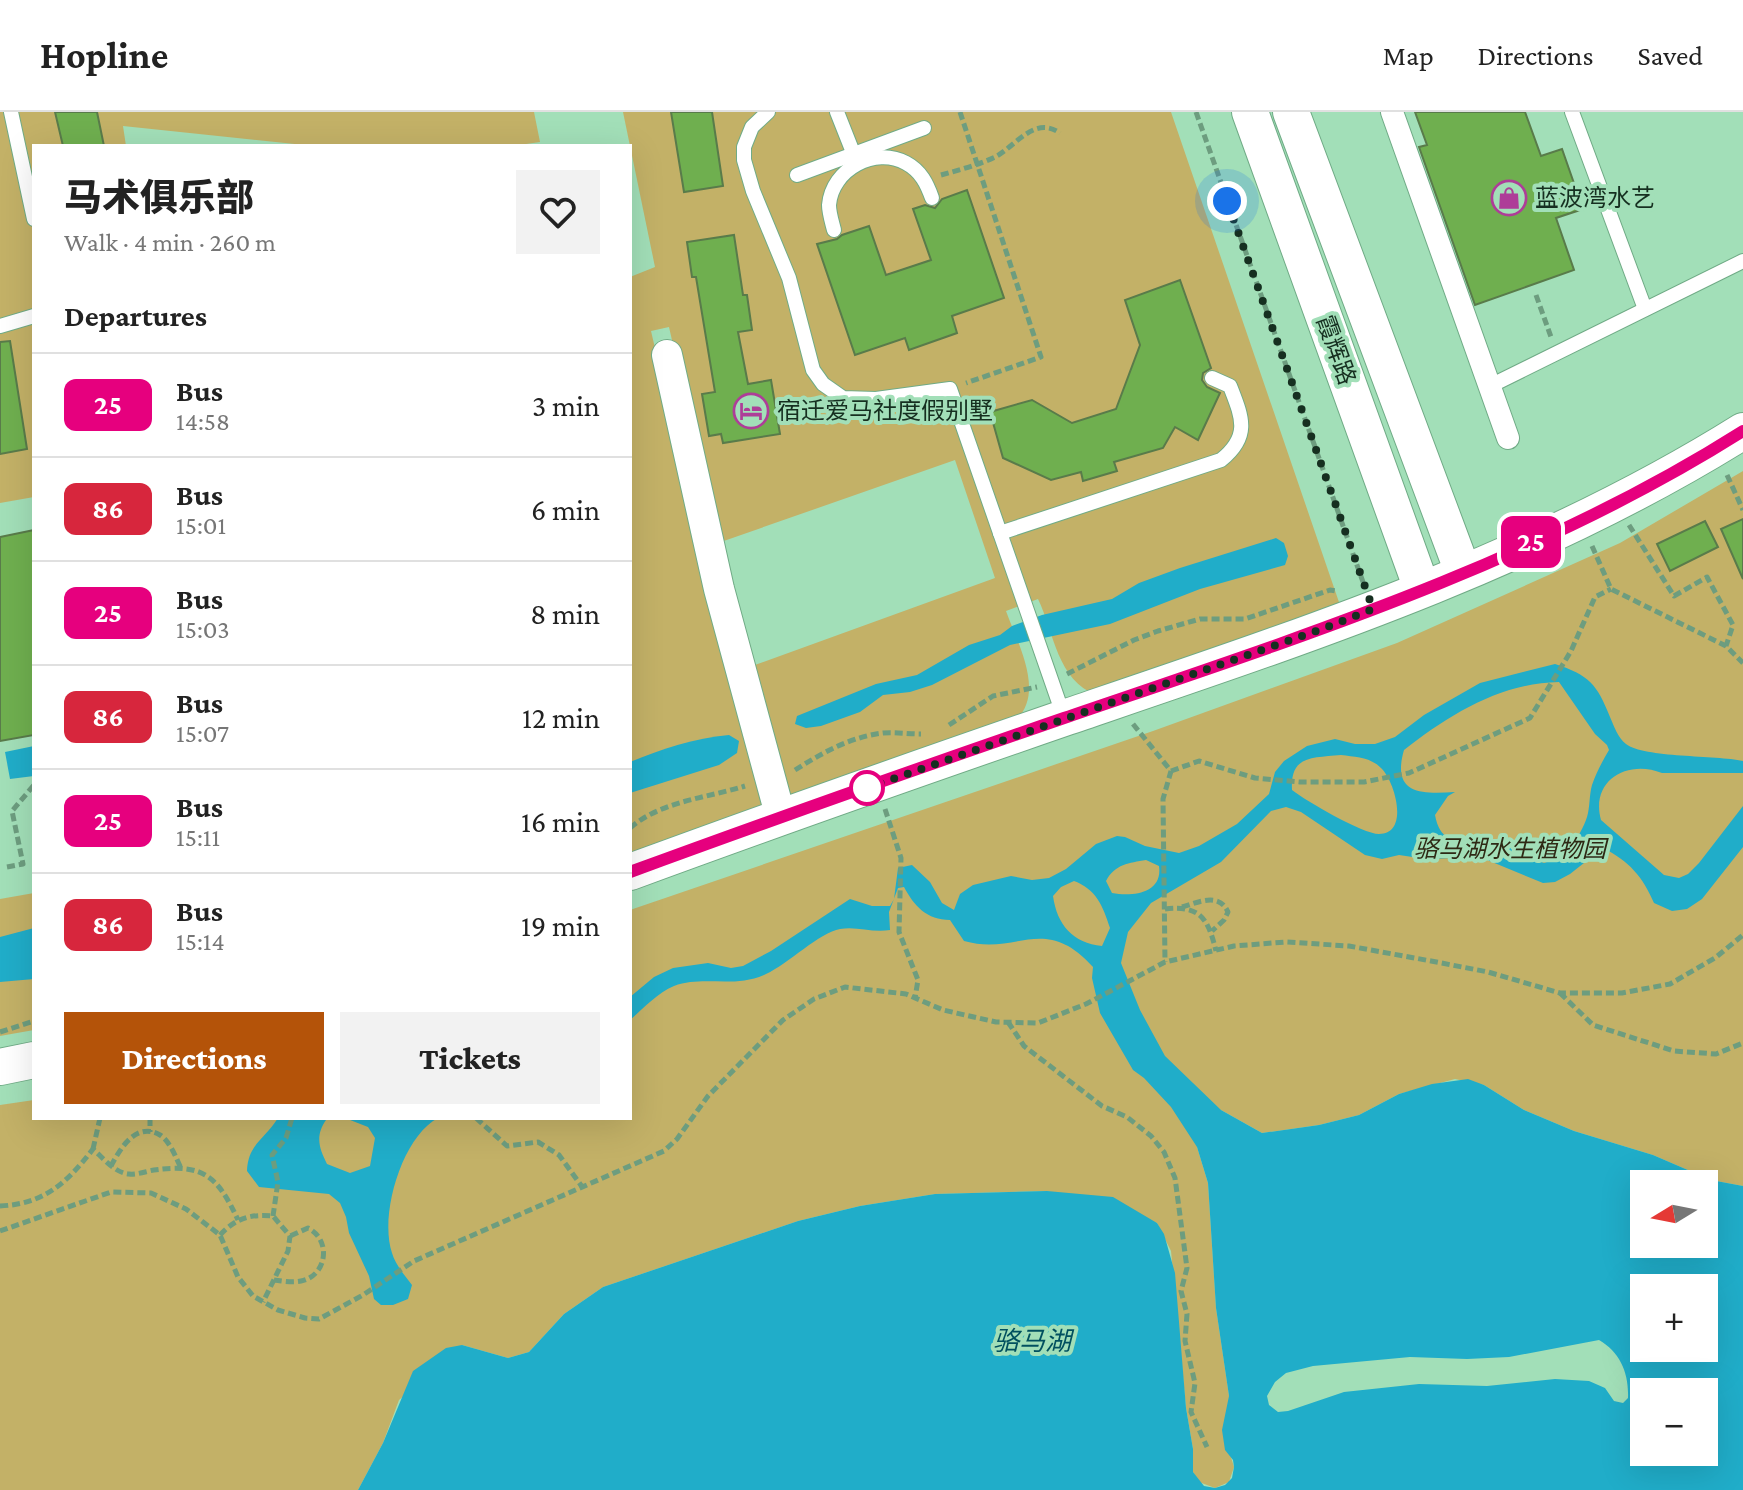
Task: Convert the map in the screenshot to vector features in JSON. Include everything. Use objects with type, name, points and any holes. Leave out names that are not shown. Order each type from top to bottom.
[{"type":"street","name":"霞辉路","points":[[1250,112],[1422,589]]},
{"type":"street","name":"霞辉路","points":[[1291,112],[1463,572]]},
{"type":"street","points":[[1392,112],[1508,438]]},
{"type":"street","points":[[667,355],[719,589],[781,818]]},
{"type":"street","points":[[632,871],[781,818],[1058,702],[1115,701],[1359,601],[1422,589],[1580,520],[1649,486],[1743,431]]},
{"type":"street","points":[[0,1067],[32,1060]]},
{"type":"lane","points":[[11,112],[32,210]]},
{"type":"lane","points":[[747,112],[752,127]]},
{"type":"lane","points":[[768,112],[752,127],[744,147],[747,172],[789,278],[813,370],[823,384],[843,398],[950,389],[1058,702]]},
{"type":"lane","points":[[837,112],[855,159]]},
{"type":"lane","points":[[1572,112],[1645,309]]},
{"type":"lane","points":[[797,175],[855,159],[924,128]]},
{"type":"lane","points":[[834,230],[829,204],[834,187],[855,159],[892,158],[908,164],[925,180],[932,198]]},
{"type":"lane","points":[[1490,386],[1743,261]]},
{"type":"lane","points":[[0,326],[32,317]]},
{"type":"lane","points":[[1000,533],[1221,460],[1238,442],[1243,429],[1241,414],[1230,386],[1212,378]]},
{"type":"path","points":[[950,389],[1041,357],[960,112]]},
{"type":"path","points":[[1196,112],[1359,601]]},
{"type":"path","points":[[925,180],[1002,153],[1023,134],[1046,129],[1060,133]]},
{"type":"path","points":[[1536,295],[1556,353]]},
{"type":"path","points":[[1725,471],[1743,510]]},
{"type":"path","points":[[1580,520],[1611,589],[1726,646],[1743,663]]},
{"type":"path","points":[[1627,522],[1674,596],[1707,577],[1733,625],[1726,646]]},
{"type":"path","points":[[1171,771],[1199,761],[1255,778],[1300,782],[1364,782],[1409,773],[1530,718],[1571,651],[1595,597],[1611,589]]},
{"type":"path","points":[[939,731],[993,696],[1058,702],[1064,676],[1158,631],[1200,619],[1245,619],[1330,590],[1359,601]]},
{"type":"path","points":[[1115,701],[1171,771]]},
{"type":"path","points":[[632,827],[653,813],[685,801],[779,779],[818,754],[863,737],[885,732],[929,733]]},
{"type":"path","points":[[1165,962],[1163,799],[1171,771]]},
{"type":"path","points":[[7,867],[23,864],[12,811],[32,787]]},
{"type":"path","points":[[884,805],[901,858],[899,932],[918,980],[915,998]]},
{"type":"path","points":[[1165,909],[1217,900],[1224,904],[1228,912],[1212,931]]},
{"type":"path","points":[[1182,907],[1194,910],[1205,920],[1212,931],[1216,951]]},
{"type":"path","points":[[0,1231],[111,1192],[151,1193],[186,1209],[220,1235],[238,1277],[253,1296],[305,1318],[319,1319],[363,1295],[414,1261],[664,1151],[677,1139],[708,1096],[783,1020],[814,999],[845,987],[869,988],[915,998],[943,1010],[996,1022],[1038,1023],[1086,1004],[1165,962],[1234,946],[1286,942],[1349,946],[1488,972],[1560,993],[1622,993],[1670,984],[1715,958],[1743,935]]},
{"type":"path","points":[[1560,993],[1593,1025],[1674,1051],[1716,1054],[1743,1043]]},
{"type":"path","points":[[0,1032],[32,1022]]},
{"type":"path","points":[[1008,1022],[1024,1046],[1102,1106],[1127,1117],[1151,1136],[1164,1152],[1175,1178],[1187,1268],[1181,1291],[1187,1314],[1185,1341],[1195,1383],[1191,1412],[1207,1447]]},
{"type":"path","points":[[0,1206],[16,1205],[47,1195],[81,1166],[93,1149],[100,1120]]},
{"type":"path","points":[[150,1120],[150,1132]]},
{"type":"path","points":[[273,1216],[278,1182],[272,1155],[286,1138],[291,1120]]},
{"type":"path","points":[[478,1120],[507,1146],[538,1142],[559,1155],[583,1188]]},
{"type":"path","points":[[111,1166],[121,1146],[135,1134],[150,1132],[159,1134],[167,1142],[181,1168]]},
{"type":"path","points":[[93,1149],[111,1166],[128,1175],[181,1168],[206,1175],[224,1191],[238,1220]]},
{"type":"path","points":[[220,1235],[238,1220],[258,1214],[273,1216],[290,1236],[288,1251],[263,1302]]},
{"type":"path","points":[[274,1280],[300,1282],[317,1274],[324,1262],[317,1232],[308,1228],[290,1236]]},
{"type":"green space","points":[[0,112],[534,112],[540,142],[526,144],[295,144],[123,126],[126,144],[32,144],[32,497],[0,503]]},
{"type":"green space","points":[[623,112],[1171,112],[1341,608],[1097,695],[1073,679],[1065,667],[1038,599],[1006,611],[1022,651],[1029,681],[1025,708],[1017,719],[795,802],[786,795],[752,666],[995,578],[955,460],[718,543],[669,327],[651,331],[719,622],[768,808],[632,858],[632,276],[655,267]]},
{"type":"green space","name":"骆马湖水生植物园","points":[[1743,471],[1743,1186],[1718,1181],[1718,1170],[1688,1170],[1653,1155],[1574,1131],[1524,1110],[1484,1085],[1455,1079],[1399,1094],[1359,1115],[1319,1125],[1262,1133],[1221,1110],[1197,1147],[1208,1183],[1216,1308],[1229,1396],[1230,1454],[1234,1467],[1229,1482],[1215,1488],[1199,1482],[1193,1472],[1171,1251],[1157,1223],[1047,1191],[935,1194],[860,1206],[798,1221],[603,1287],[564,1314],[529,1352],[508,1358],[462,1345],[399,1400],[383,1443],[358,1490],[0,1490],[0,1105],[32,1100],[32,1120],[632,1120],[632,909],[1153,731],[1397,643],[1620,543]]},
{"type":"green space","points":[[32,893],[32,1030],[0,1036],[0,899]]},
{"type":"water","points":[[1276,538],[1284,543],[1288,556],[1285,565],[1200,589],[1110,624],[1010,645],[932,685],[910,692],[883,695],[860,712],[821,726],[806,728],[795,724],[797,716],[876,684],[917,675],[969,645],[1000,635],[1012,626],[1042,615],[1112,599],[1139,583]]},
{"type":"water","name":"骆马湖","points":[[1555,664],[1576,672],[1590,682],[1601,696],[1618,735],[1635,749],[1743,761],[1743,773],[1662,773],[1649,769],[1625,771],[1615,776],[1601,794],[1601,820],[1664,875],[1679,878],[1699,863],[1743,806],[1743,847],[1702,899],[1687,909],[1672,911],[1654,903],[1634,871],[1603,848],[1570,874],[1555,882],[1543,883],[1480,857],[1426,859],[1399,855],[1382,859],[1365,855],[1301,812],[1286,807],[1271,811],[1221,862],[1151,903],[1128,932],[1121,963],[1140,1010],[1165,1056],[1221,1110],[1262,1133],[1319,1125],[1359,1115],[1399,1094],[1432,1084],[1468,1079],[1484,1085],[1524,1110],[1574,1131],[1653,1155],[1688,1170],[1630,1170],[1630,1258],[1718,1258],[1718,1181],[1743,1186],[1743,1490],[358,1490],[383,1443],[413,1371],[446,1348],[462,1345],[508,1358],[529,1352],[564,1314],[603,1287],[798,1221],[860,1206],[935,1194],[1047,1191],[1113,1197],[1157,1223],[1164,1234],[1175,1273],[1193,1472],[1204,1486],[1215,1488],[1225,1485],[1232,1478],[1233,1460],[1225,1450],[1222,1430],[1229,1396],[1216,1308],[1208,1183],[1197,1147],[1171,1107],[1133,1070],[1100,1013],[1092,978],[1093,967],[1076,951],[1060,942],[1045,939],[1000,944],[964,941],[950,920],[928,915],[917,906],[904,887],[898,888],[894,898],[898,868],[912,865],[930,882],[942,903],[954,910],[960,894],[973,885],[1011,876],[1032,880],[1049,878],[1066,869],[1096,844],[1117,836],[1179,853],[1199,846],[1237,824],[1269,794],[1275,772],[1284,761],[1307,746],[1335,739],[1355,744],[1375,744],[1395,737],[1424,715],[1480,683]],"holes":[[[1559,682],[1609,750],[1592,785],[1588,813],[1580,832],[1571,846],[1544,863],[1504,845],[1447,837],[1435,815],[1448,796],[1455,792],[1431,793],[1412,789],[1402,776],[1401,765],[1404,750],[1457,713],[1496,695],[1537,684]],[[1341,755],[1372,762],[1386,775],[1397,806],[1397,817],[1389,832],[1379,834],[1361,829],[1292,790],[1292,779],[1299,764],[1312,758]],[[1146,860],[1159,866],[1159,875],[1151,887],[1137,893],[1112,893],[1106,881],[1110,875],[1123,865]],[[1074,881],[1093,894],[1110,928],[1102,946],[1075,937],[1063,924],[1053,896],[1061,887]],[[1599,1340],[1613,1351],[1622,1364],[1628,1398],[1623,1403],[1614,1401],[1605,1388],[1589,1381],[1555,1379],[1487,1386],[1419,1384],[1344,1392],[1278,1412],[1269,1405],[1267,1396],[1275,1382],[1286,1373],[1313,1366],[1410,1357],[1509,1357]]]},
{"type":"water","points":[[729,735],[739,741],[737,753],[719,765],[632,792],[632,761],[703,739]]},
{"type":"water","points":[[32,746],[32,776],[10,779],[5,752]]},
{"type":"water","points":[[850,899],[872,906],[890,906],[894,900],[889,912],[890,930],[852,928],[832,931],[766,974],[742,981],[674,986],[632,1018],[632,995],[654,977],[673,968],[708,963],[731,968],[743,966]]},
{"type":"water","points":[[32,929],[32,979],[0,982],[0,937]]},
{"type":"water","points":[[277,1120],[326,1120],[319,1137],[327,1164],[350,1173],[370,1166],[375,1138],[368,1127],[350,1120],[435,1120],[425,1128],[404,1159],[391,1199],[389,1237],[395,1261],[412,1285],[408,1299],[393,1305],[381,1305],[374,1299],[369,1276],[349,1233],[340,1203],[329,1194],[259,1187],[247,1171],[248,1162],[254,1148]]},
{"type":"building","points":[[55,112],[97,112],[104,144],[63,144]]},
{"type":"building","points":[[671,112],[712,112],[723,186],[684,192]]},
{"type":"building","points":[[1415,112],[1525,112],[1541,156],[1562,149],[1583,209],[1556,218],[1574,270],[1475,305],[1419,147],[1427,145]]},
{"type":"building","points":[[967,190],[1004,298],[952,316],[957,333],[909,350],[905,338],[855,355],[817,244],[869,226],[886,275],[931,260],[913,209],[925,205],[935,208],[942,199]]},
{"type":"building","points":[[734,235],[752,330],[738,332],[748,384],[771,380],[780,434],[723,443],[721,434],[709,436],[702,394],[715,392],[696,277],[692,277],[687,242]]},
{"type":"building","points":[[1180,280],[1211,368],[1203,373],[1202,380],[1207,387],[1220,393],[1198,440],[1175,427],[1163,448],[1114,462],[1117,471],[1083,481],[1081,472],[1051,480],[1003,458],[990,412],[1032,400],[1072,423],[1116,409],[1140,345],[1125,300]]},
{"type":"building","points":[[10,341],[27,449],[0,454],[0,342]]},
{"type":"building","points":[[1743,519],[1743,579],[1721,529]]},
{"type":"building","points":[[1705,521],[1718,547],[1670,571],[1657,544]]},
{"type":"building","points":[[32,530],[32,735],[0,741],[0,537]]},
{"type":"bus line","name":"25","points":[[632,871],[1325,628],[1488,562],[1580,520],[1649,486],[1743,431]]},
{"type":"place","name":"蓝波湾水艺","points":[[1509,198]]},
{"type":"place","name":"宿迁爱马社度假别墅","points":[[751,411]]},
{"type":"route","points":[[867,788],[1373,609],[1227,201]]}]
